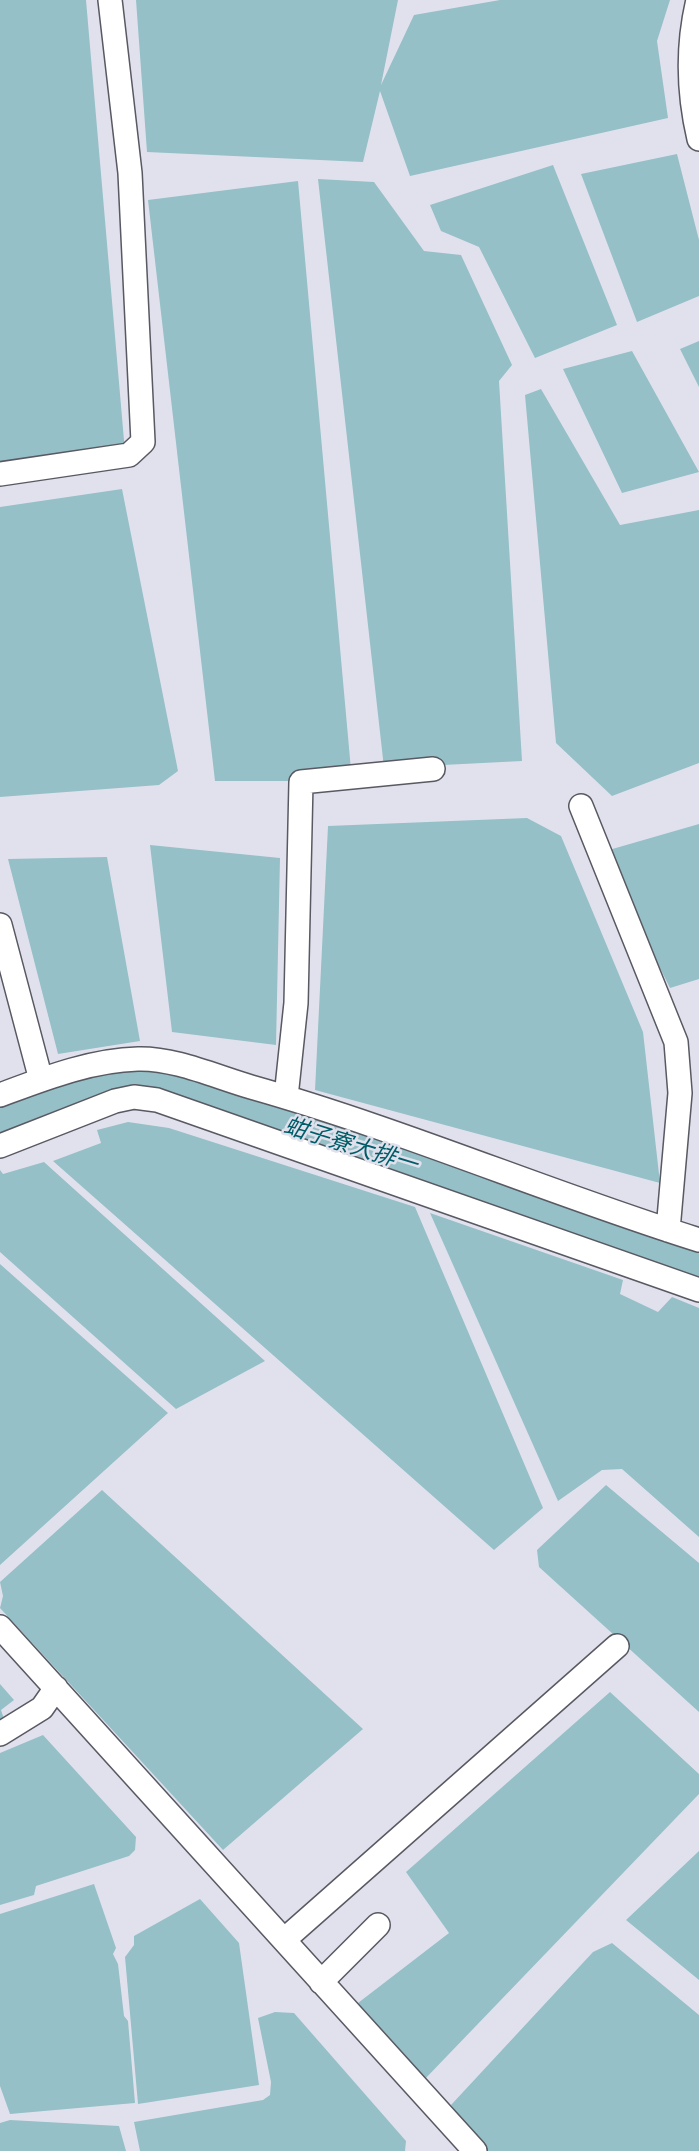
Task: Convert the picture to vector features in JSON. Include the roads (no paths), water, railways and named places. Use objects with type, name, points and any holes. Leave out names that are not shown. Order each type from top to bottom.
[{"type":"street","points":[[0,474],[129,455],[143,442],[130,173],[110,0]]},
{"type":"street","points":[[698,0],[690,35],[690,58],[699,139]]},
{"type":"street","points":[[286,1097],[296,990],[301,782],[433,769]]},
{"type":"street","points":[[581,806],[676,1042],[680,1093],[668,1230]]},
{"type":"street","points":[[0,925],[41,1080]]},
{"type":"street","points":[[0,1096],[41,1080],[106,1062],[141,1058],[175,1065],[286,1097],[699,1240]]},
{"type":"street","points":[[0,1146],[104,1104],[134,1097],[157,1100],[699,1290]]},
{"type":"street","points":[[0,1627],[475,2151]]},
{"type":"street","points":[[284,1940],[617,1646]]},
{"type":"street","points":[[0,1734],[42,1708],[56,1688]]},
{"type":"street","points":[[321,1982],[379,1924]]},
{"type":"water","points":[[0,0],[86,0],[125,452],[0,469]]},
{"type":"water","points":[[136,0],[398,0],[381,85],[414,15],[500,0],[670,0],[657,41],[668,118],[410,176],[380,91],[363,162],[147,152]]},
{"type":"water","points":[[677,154],[699,240],[699,296],[637,322],[581,174]]},
{"type":"water","points":[[553,165],[617,325],[535,358],[479,247],[441,231],[430,205]]},
{"type":"water","points":[[318,179],[374,182],[424,251],[461,255],[512,365],[499,381],[522,761],[384,768]]},
{"type":"water","points":[[298,181],[352,781],[215,781],[148,200]]},
{"type":"water","points":[[699,341],[699,387],[680,349]]},
{"type":"water","points":[[632,351],[699,472],[622,493],[563,369]]},
{"type":"water","points":[[541,389],[620,525],[699,510],[699,763],[612,796],[556,743],[525,395]]},
{"type":"water","points":[[122,489],[178,771],[159,785],[0,797],[0,507]]},
{"type":"water","points":[[527,818],[561,836],[643,1032],[660,1183],[315,1090],[328,826]]},
{"type":"water","points":[[699,824],[699,979],[670,988],[602,852]]},
{"type":"water","points":[[150,845],[280,858],[276,1045],[172,1032]]},
{"type":"water","points":[[107,857],[140,1041],[58,1054],[8,859]]},
{"type":"water","name":"蚶子寮大排一","points":[[169,1066],[699,1239],[699,1280],[150,1091],[62,1108],[0,1133],[0,1102],[60,1077]]},
{"type":"water","points":[[128,1122],[169,1128],[415,1207],[543,1508],[494,1550],[53,1161],[101,1143],[97,1130]]},
{"type":"water","points":[[44,1162],[265,1361],[176,1409],[0,1252],[0,1170],[3,1174]]},
{"type":"water","points":[[430,1213],[623,1280],[620,1294],[658,1312],[672,1297],[699,1308],[699,1537],[622,1469],[602,1470],[558,1501]]},
{"type":"water","points":[[0,1264],[168,1413],[0,1565]]},
{"type":"water","points":[[606,1485],[699,1563],[699,1712],[539,1567],[537,1550]]},
{"type":"water","points":[[102,1490],[363,1729],[223,1850],[0,1608],[3,1596],[0,1582]]},
{"type":"water","points":[[0,1684],[14,1700],[1,1710],[6,1725],[0,1727]]},
{"type":"water","points":[[610,1692],[699,1774],[699,1794],[423,2081],[358,2003],[449,1933],[406,1872]]},
{"type":"water","points":[[43,1735],[136,1837],[135,1850],[129,1856],[36,1886],[34,1895],[0,1905],[0,1753]]},
{"type":"water","points":[[699,1851],[699,1980],[626,1920]]},
{"type":"water","points":[[94,1884],[116,1948],[113,1954],[118,1964],[124,2016],[128,2021],[135,2103],[10,2114],[0,2086],[0,1914]]},
{"type":"water","points":[[200,1899],[239,1943],[259,2085],[138,2104],[125,1957],[134,1945],[134,1936]]},
{"type":"water","points":[[612,1943],[699,2015],[699,2151],[486,2151],[451,2105],[593,1952]]},
{"type":"water","points":[[275,2012],[294,2013],[406,2141],[405,2151],[140,2151],[134,2122],[263,2100],[270,2095],[271,2082],[258,2018]]},
{"type":"water","points":[[10,2120],[119,2126],[126,2151],[0,2151],[0,2123]]}]
